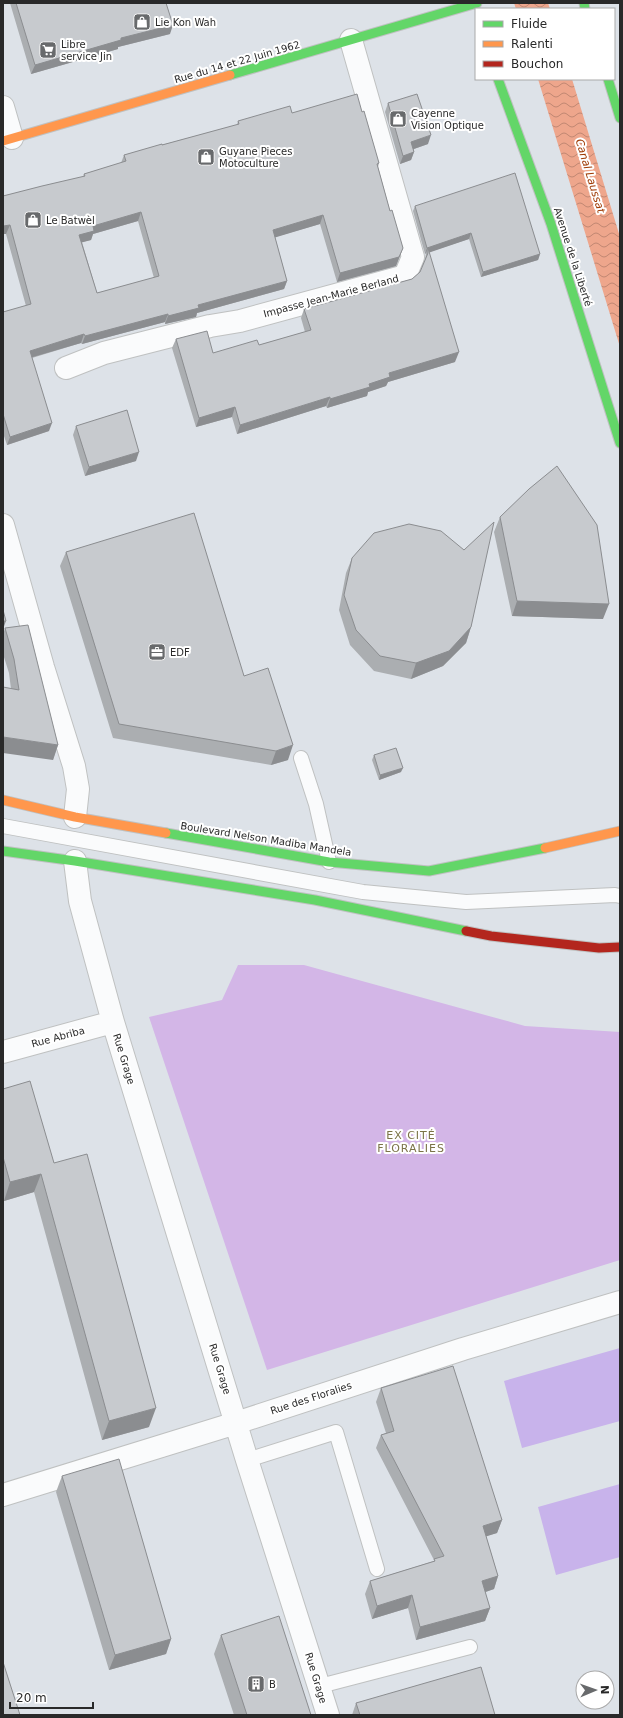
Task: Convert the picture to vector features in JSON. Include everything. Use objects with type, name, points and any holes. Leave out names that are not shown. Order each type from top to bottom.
[{"type":"main road","name":"Rue du 14 et 22 Juin 1962","points":[[8,140],[473,6]]},
{"type":"main road","name":"Avenue de la Liberté","points":[[498,80],[551,224],[620,443]]},
{"type":"main road","points":[[608,80],[620,118]]},
{"type":"main road","name":"Boulevard Nelson Madiba Mandela","points":[[3,800],[75,818],[329,862],[429,872],[511,856],[620,831]]},
{"type":"main road","points":[[3,851],[75,861],[315,900],[491,936],[599,948],[620,947]]},
{"type":"street","name":"Impasse Jean-Marie Berland","points":[[66,368],[104,353],[210,326],[240,321],[405,276],[413,257],[351,40]]},
{"type":"street","points":[[3,107],[8,140]]},
{"type":"street","points":[[3,525],[43,666],[74,766],[78,789],[75,818]]},
{"type":"street","name":"Rue Grage","points":[[75,861],[80,901],[113,1022],[247,1460],[328,1715]]},
{"type":"street","name":"Rue Abriba","points":[[3,1052],[113,1022]]},
{"type":"street","name":"Rue des Floralies","points":[[3,1495],[463,1349],[620,1302]]},
{"type":"lane","points":[[301,758],[316,804],[329,862]]},
{"type":"lane","points":[[3,826],[363,892],[466,902],[618,894]]},
{"type":"lane","points":[[247,1460],[336,1432],[377,1569]]},
{"type":"lane","points":[[320,1686],[470,1647]]},
{"type":"shaded area","points":[[238,965],[304,965],[525,1026],[620,1032],[620,1260],[267,1370],[149,1017],[222,1000]]},
{"type":"shaded area","points":[[620,1348],[620,1421],[522,1448],[504,1381]]},
{"type":"shaded area","points":[[620,1484],[620,1557],[556,1575],[538,1507]]},
{"type":"water","points":[[514,3],[548,3],[550,8],[516,8]]},
{"type":"water","name":"Canal Laussat","points":[[538,80],[572,80],[620,237],[620,347]]},
{"type":"building","points":[[16,3],[166,3],[173,25],[121,38],[121,40],[35,65]]},
{"type":"building","points":[[357,94],[362,112],[364,111],[379,163],[377,164],[390,211],[392,210],[403,248],[399,257],[340,273],[323,215],[273,230],[287,281],[198,305],[199,308],[168,316],[168,314],[85,336],[84,334],[30,351],[52,423],[10,437],[3,414],[3,312],[31,304],[10,225],[3,226],[3,196],[85,176],[84,174],[126,161],[124,155],[239,124],[238,121],[290,106],[292,113]],"holes":[[[141,212],[159,276],[97,293],[79,235],[94,231],[93,226]]]},
{"type":"building","points":[[417,94],[431,135],[411,142],[414,152],[403,156],[388,103]]},
{"type":"building","points":[[515,173],[540,254],[483,272],[471,233],[427,248],[415,206]]},
{"type":"building","points":[[428,248],[459,352],[389,373],[390,377],[369,384],[370,387],[330,399],[330,397],[240,425],[235,407],[199,418],[176,339],[207,331],[213,353],[257,340],[259,345],[311,330],[304,309],[412,279],[420,272],[428,253]]},
{"type":"building","points":[[127,410],[139,452],[89,467],[76,426]]},
{"type":"building","points":[[557,466],[597,525],[609,604],[517,601],[500,517],[529,489]]},
{"type":"building","name":"EDF","points":[[194,513],[244,676],[268,668],[293,745],[276,751],[119,724],[66,552]]},
{"type":"building","points":[[494,522],[471,627],[449,651],[416,663],[380,656],[356,630],[344,595],[352,558],[374,533],[409,524],[441,531],[464,550]]},
{"type":"building","points":[[3,610],[6,621],[3,621]]},
{"type":"building","points":[[28,625],[58,745],[3,737],[3,687],[19,690],[14,659],[5,628]]},
{"type":"building","points":[[396,748],[403,768],[380,775],[374,755]]},
{"type":"building","points":[[30,1081],[54,1163],[87,1154],[156,1408],[109,1421],[41,1174],[10,1182],[3,1157],[3,1089]]},
{"type":"building","points":[[453,1366],[502,1520],[483,1526],[498,1576],[482,1581],[490,1608],[420,1627],[412,1595],[377,1606],[370,1581],[435,1561],[434,1559],[444,1556],[381,1435],[394,1431],[381,1388]]},
{"type":"building","points":[[119,1459],[171,1639],[115,1655],[62,1476]]},
{"type":"building","name":"B","points":[[279,1616],[311,1715],[247,1715],[221,1635]]},
{"type":"building","points":[[3,1662],[20,1715],[3,1715]]},
{"type":"building","points":[[481,1667],[495,1715],[360,1715],[356,1703]]},
{"type":"traffic: fast","points":[[230,75],[477,3]]},
{"type":"traffic: fast","points":[[584,3],[585,8]]},
{"type":"traffic: fast","points":[[498,80],[551,224],[620,443]]},
{"type":"traffic: fast","points":[[608,80],[620,118]]},
{"type":"traffic: fast","points":[[166,833],[329,862],[429,871],[545,848]]},
{"type":"traffic: fast","points":[[3,851],[75,861],[315,900],[466,931]]},
{"type":"traffic: slow","points":[[3,141],[230,75]]},
{"type":"traffic: slow","points":[[3,800],[75,817],[166,833]]},
{"type":"traffic: slow","points":[[545,848],[620,831]]},
{"type":"traffic: jam","points":[[466,931],[491,936],[599,948],[620,947]]},
{"type":"place","name":"Lie Kon Wah","points":[[142,22]]},
{"type":"place","name":"Libre service Jin","points":[[48,50]]},
{"type":"place","name":"Cayenne Vision Optique","points":[[398,119]]},
{"type":"place","name":"Guyane Pieces Motoculture","points":[[206,157]]},
{"type":"place","name":"Le Batwèl","points":[[33,220]]},
{"type":"place","name":"EDF","points":[[157,652]]},
{"type":"place","name":"B","points":[[256,1684]]},
{"type":"district","name":"EX CITÉ FLORALIES","points":[[411,1141]]}]
